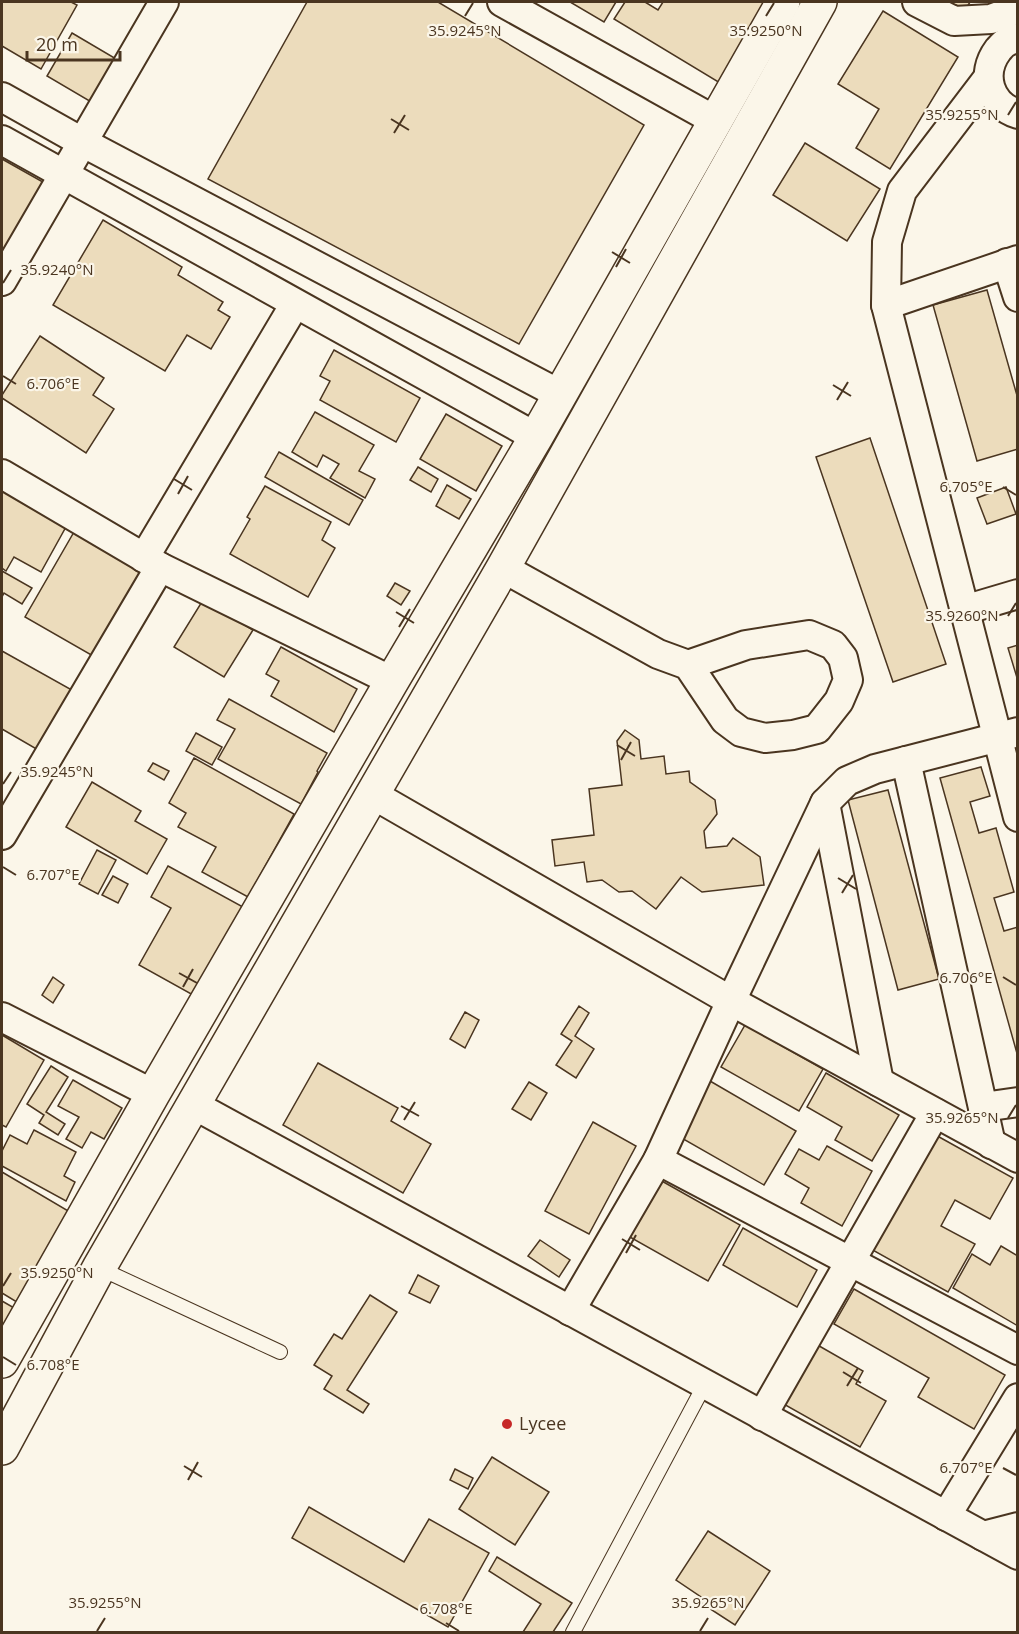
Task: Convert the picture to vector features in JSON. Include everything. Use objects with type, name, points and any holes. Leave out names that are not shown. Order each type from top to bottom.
[{"type":"highway","points":[[2,1361],[153,1094],[536,437],[783,2]]},
{"type":"highway","points":[[2,1448],[99,1268],[503,568],[820,2]]},
{"type":"street","points":[[2,281],[164,2]]},
{"type":"street","points":[[502,2],[716,122]]},
{"type":"street","points":[[917,2],[954,21],[990,19],[1017,9]]},
{"type":"street","points":[[990,19],[1015,39],[1004,44],[992,59],[988,78],[902,191],[887,242],[886,305],[964,610],[1007,734],[1017,817]]},
{"type":"street","points":[[988,78],[993,96],[1007,111],[1017,114]]},
{"type":"street","points":[[2,98],[559,394]]},
{"type":"street","points":[[2,140],[536,437]]},
{"type":"street","points":[[886,305],[1012,262],[1017,297]]},
{"type":"street","points":[[2,835],[296,304]]},
{"type":"street","points":[[2,474],[152,562],[392,681]]},
{"type":"street","points":[[503,568],[658,654],[688,665],[725,720],[741,732],[765,738],[793,735],[817,729],[839,701],[848,680],[843,658],[833,645],[809,634],[746,645],[688,665]]},
{"type":"street","points":[[964,610],[1017,594]]},
{"type":"street","points":[[570,1311],[658,1160],[825,803],[848,782],[875,769],[1007,734]]},
{"type":"street","points":[[906,761],[991,1144]]},
{"type":"street","points":[[372,794],[731,1001],[1017,1158]]},
{"type":"street","points":[[825,803],[879,1082]]},
{"type":"street","points":[[2,1017],[153,1094]]},
{"type":"street","points":[[983,1107],[1017,1102]]},
{"type":"street","points":[[194,1105],[1017,1555]]},
{"type":"street","points":[[762,1416],[935,1113]]},
{"type":"street","points":[[658,1160],[1017,1350]]},
{"type":"street","points":[[946,1516],[1010,1421],[1017,1398]]},
{"type":"street","points":[[983,1536],[1017,1527]]},
{"type":"lane","points":[[99,1268],[280,1352]]},
{"type":"lane","points":[[573,1632],[705,1384]]},
{"type":"building","points":[[2,2],[71,2],[77,5],[41,69],[2,46]]},
{"type":"building","points":[[307,2],[438,2],[644,125],[519,344],[208,179]]},
{"type":"building","points":[[570,2],[616,2],[604,22]]},
{"type":"building","points":[[625,2],[645,2],[658,10],[663,2],[770,2],[720,83],[614,19]]},
{"type":"building","points":[[941,2],[970,2],[963,14]]},
{"type":"building","points":[[883,11],[958,57],[890,169],[856,148],[879,109],[838,84]]},
{"type":"building","points":[[72,33],[123,63],[98,106],[47,76]]},
{"type":"building","points":[[805,143],[880,189],[847,241],[773,195]]},
{"type":"building","points":[[2,159],[50,186],[2,267]]},
{"type":"building","points":[[103,220],[182,267],[178,275],[223,302],[218,310],[230,317],[211,349],[187,335],[165,371],[53,305]]},
{"type":"building","points":[[987,290],[1018,399],[1018,449],[977,461],[933,305]]},
{"type":"building","points":[[40,336],[104,378],[93,395],[114,409],[86,453],[2,398]]},
{"type":"building","points":[[334,350],[420,398],[396,442],[320,400],[330,381],[320,376]]},
{"type":"building","points":[[315,412],[374,445],[359,471],[375,479],[365,498],[330,478],[339,464],[323,455],[317,467],[292,452]]},
{"type":"building","points":[[446,414],[502,446],[476,491],[420,459]]},
{"type":"building","points":[[870,438],[946,664],[893,682],[816,457]]},
{"type":"building","points":[[279,452],[363,500],[349,525],[265,477]]},
{"type":"building","points":[[418,467],[438,479],[431,492],[410,480]]},
{"type":"building","points":[[447,485],[471,499],[459,519],[436,506]]},
{"type":"building","points":[[265,486],[331,522],[322,540],[335,548],[308,597],[230,554],[250,519],[247,517]]},
{"type":"building","points":[[2,487],[67,525],[41,572],[14,557],[6,571],[2,568]]},
{"type":"building","points":[[1006,487],[1016,514],[987,524],[977,498]]},
{"type":"building","points":[[74,532],[149,575],[100,660],[25,617]]},
{"type":"building","points":[[2,571],[32,588],[22,604],[4,593],[2,597]]},
{"type":"building","points":[[395,583],[410,591],[401,605],[387,596]]},
{"type":"building","points":[[203,600],[253,630],[224,677],[174,647]]},
{"type":"building","points":[[1018,645],[1018,681],[1008,648]]},
{"type":"building","points":[[281,647],[357,689],[334,732],[271,696],[279,681],[266,674]]},
{"type":"building","points":[[2,651],[79,694],[45,754],[2,729]]},
{"type":"building","points":[[229,699],[327,753],[301,804],[218,759],[235,729],[217,720]]},
{"type":"building","points":[[625,730],[639,740],[641,759],[664,756],[666,774],[689,771],[690,782],[715,800],[717,814],[704,831],[706,848],[727,846],[733,838],[760,857],[764,885],[702,892],[681,877],[656,909],[632,891],[619,892],[602,880],[587,882],[584,862],[555,866],[552,840],[594,835],[589,789],[622,785],[617,741]]},
{"type":"building","points":[[196,733],[222,747],[212,765],[186,751]]},
{"type":"building","points":[[194,758],[294,814],[248,897],[202,872],[216,847],[178,827],[186,813],[169,803]]},
{"type":"building","points":[[153,763],[169,771],[164,780],[148,771]]},
{"type":"building","points":[[981,767],[990,796],[970,802],[979,833],[996,828],[1014,892],[994,898],[1004,931],[1018,927],[1018,1057],[940,778]]},
{"type":"building","points":[[92,782],[141,811],[135,821],[167,839],[147,874],[66,827]]},
{"type":"building","points":[[888,790],[939,979],[898,990],[848,800]]},
{"type":"building","points":[[97,850],[116,860],[98,894],[79,884]]},
{"type":"building","points":[[168,866],[243,907],[193,995],[139,965],[171,908],[151,897]]},
{"type":"building","points":[[113,876],[128,884],[118,903],[102,895]]},
{"type":"building","points":[[53,977],[64,985],[53,1003],[42,995]]},
{"type":"building","points":[[579,1006],[589,1013],[575,1036],[594,1049],[576,1078],[556,1065],[572,1041],[561,1034]]},
{"type":"building","points":[[465,1012],[479,1020],[465,1048],[450,1039]]},
{"type":"building","points":[[745,1025],[823,1069],[799,1111],[721,1067]]},
{"type":"building","points":[[2,1035],[44,1060],[6,1127],[2,1125]]},
{"type":"building","points":[[318,1063],[398,1108],[391,1121],[431,1144],[403,1193],[283,1125]]},
{"type":"building","points":[[51,1066],[68,1077],[46,1112],[65,1124],[58,1135],[39,1123],[44,1115],[27,1104]]},
{"type":"building","points":[[826,1073],[899,1115],[872,1161],[835,1140],[842,1127],[807,1107]]},
{"type":"building","points":[[73,1080],[122,1108],[104,1139],[91,1132],[82,1148],[66,1139],[79,1117],[58,1106]]},
{"type":"building","points":[[710,1081],[796,1131],[764,1185],[678,1136]]},
{"type":"building","points":[[529,1082],[547,1093],[531,1120],[512,1109]]},
{"type":"building","points":[[593,1122],[636,1146],[589,1234],[545,1211]]},
{"type":"building","points":[[34,1130],[76,1152],[64,1176],[75,1182],[66,1201],[2,1166],[2,1151],[10,1135],[27,1144]]},
{"type":"building","points":[[932,1133],[1013,1178],[990,1219],[955,1200],[941,1226],[975,1244],[948,1292],[869,1248]]},
{"type":"building","points":[[827,1146],[872,1171],[842,1226],[801,1203],[809,1188],[785,1174],[799,1149],[819,1160]]},
{"type":"building","points":[[2,1172],[70,1212],[20,1304],[2,1293]]},
{"type":"building","points":[[660,1180],[740,1225],[708,1281],[628,1236]]},
{"type":"building","points":[[743,1228],[817,1270],[797,1307],[723,1265]]},
{"type":"building","points":[[540,1240],[570,1260],[559,1277],[528,1256]]},
{"type":"building","points":[[1001,1246],[1018,1256],[1018,1326],[953,1288],[972,1254],[990,1265]]},
{"type":"building","points":[[418,1275],[439,1286],[430,1303],[409,1293]]},
{"type":"building","points":[[854,1289],[1005,1375],[974,1429],[918,1397],[929,1378],[834,1324]]},
{"type":"building","points":[[370,1295],[397,1312],[347,1390],[369,1404],[363,1413],[324,1389],[332,1376],[314,1365],[334,1334],[342,1339]]},
{"type":"building","points":[[2,1301],[16,1309],[2,1335]]},
{"type":"building","points":[[814,1343],[863,1371],[856,1384],[886,1401],[860,1447],[780,1402]]},
{"type":"building","points":[[492,1457],[549,1492],[515,1545],[459,1509]]},
{"type":"building","points":[[455,1469],[473,1478],[468,1489],[450,1480]]},
{"type":"building","points":[[309,1507],[404,1562],[429,1519],[489,1553],[448,1627],[292,1538]]},
{"type":"building","points":[[708,1531],[770,1571],[735,1625],[698,1601],[701,1597],[676,1580]]},
{"type":"building","points":[[497,1557],[572,1603],[553,1632],[523,1632],[541,1604],[489,1571]]},
{"type":"place","name":"Lycee","points":[[507,1424]]}]
